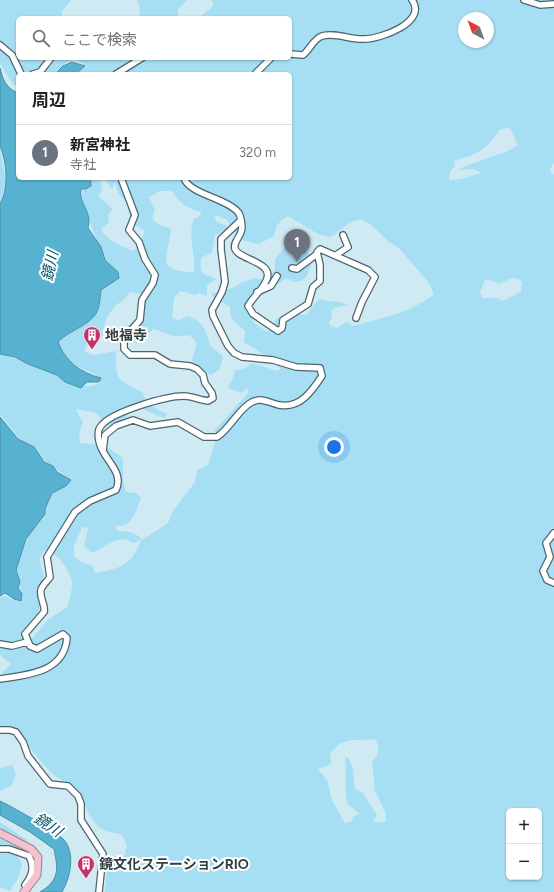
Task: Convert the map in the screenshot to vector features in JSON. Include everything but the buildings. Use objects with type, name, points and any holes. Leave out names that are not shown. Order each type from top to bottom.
[{"type":"main road","points":[[0,833],[31,849],[38,857],[37,875],[24,892]]},
{"type":"street","points":[[292,54],[303,55],[315,41],[324,35],[364,39],[376,37],[400,27],[411,19],[416,12],[416,6],[412,0]]},
{"type":"street","points":[[524,0],[536,4],[554,4]]},
{"type":"street","points":[[0,45],[12,55],[20,72]]},
{"type":"street","points":[[40,72],[49,60]]},
{"type":"street","points":[[119,72],[139,60]]},
{"type":"street","points":[[257,72],[269,60]]},
{"type":"street","points":[[0,679],[27,675],[50,667],[64,654],[67,638],[63,634],[60,634],[38,649],[30,646],[25,636],[26,631],[44,612],[45,608],[40,593],[43,585],[50,577],[46,561],[50,550],[76,512],[90,501],[116,490],[118,485],[119,478],[102,450],[99,441],[101,425],[133,406],[184,396],[208,401],[213,398],[212,393],[205,383],[203,375],[197,368],[170,364],[155,355],[130,355],[124,349],[124,338],[140,320],[142,300],[153,282],[155,275],[145,259],[139,242],[129,230],[135,215],[122,180]]},
{"type":"street","points":[[185,180],[196,190],[233,206],[238,212],[242,231],[235,243],[235,250],[239,254],[261,265],[267,271],[267,280],[248,306],[249,309],[270,328],[279,331],[282,328],[283,320],[308,304],[313,287],[320,281],[321,269],[317,254]]},
{"type":"street","points":[[102,450],[105,435],[116,426],[133,420],[150,426],[178,422],[204,437],[218,437],[231,425],[250,403],[262,399],[278,405],[301,402],[322,376],[320,368],[291,366],[274,360],[242,357],[234,353],[228,346],[213,316],[212,310],[222,292],[224,282],[220,249],[221,239],[240,221]]},
{"type":"street","points":[[336,255],[348,247],[343,235]]},
{"type":"street","points":[[292,268],[297,269],[317,254],[320,249],[322,249],[368,270],[375,277],[362,302],[356,318]]},
{"type":"street","points":[[257,292],[271,286],[277,276]]},
{"type":"street","points":[[554,533],[546,543],[550,556],[543,572],[547,580],[554,583]]},
{"type":"street","points":[[0,644],[12,646],[27,642]]},
{"type":"street","points":[[0,730],[12,730],[16,732],[23,742],[28,756],[50,784],[68,786],[78,796],[81,804],[81,820],[103,854],[99,892]]},
{"type":"street","points":[[0,849],[9,849],[26,854],[31,860],[32,872],[23,888],[24,892]]},
{"type":"shaded area","points":[[0,0],[71,0],[62,11],[62,16],[16,16],[16,60],[72,60],[67,62],[55,72],[16,72],[16,86],[13,84],[0,64]]},
{"type":"shaded area","points":[[137,0],[187,0],[178,9],[178,16],[139,16],[140,9]]},
{"type":"shaded area","points":[[211,0],[554,0],[554,163],[550,169],[552,174],[554,174],[554,892],[105,892],[107,870],[124,857],[127,845],[121,834],[102,829],[96,824],[81,798],[73,788],[53,774],[30,747],[17,736],[0,731],[0,675],[11,664],[0,655],[0,597],[4,596],[20,602],[22,594],[15,569],[30,533],[43,518],[45,509],[54,491],[70,479],[42,459],[35,449],[22,442],[0,414],[0,353],[43,368],[79,386],[92,386],[101,383],[97,375],[66,358],[60,350],[58,341],[82,326],[90,317],[101,291],[118,276],[102,253],[83,205],[82,191],[90,188],[92,180],[100,180],[102,191],[98,196],[113,209],[108,215],[109,222],[101,229],[110,240],[132,251],[141,242],[144,230],[131,223],[127,203],[118,193],[115,182],[112,189],[105,180],[292,180],[292,72],[79,72],[86,66],[77,60],[292,60],[292,16],[201,16],[211,8],[214,3]],"holes":[[[510,128],[518,145],[508,151],[463,167],[458,171],[473,169],[481,173],[461,179],[449,180],[450,172],[455,166],[454,161],[476,153],[486,147],[500,129]],[[160,191],[172,191],[184,205],[201,212],[200,216],[194,219],[191,232],[194,272],[181,271],[168,266],[166,255],[171,229],[158,224],[152,219],[155,210],[149,197]],[[214,215],[226,219],[241,240],[259,244],[274,236],[278,224],[288,216],[318,234],[330,237],[347,225],[360,219],[371,225],[389,242],[400,249],[428,282],[434,294],[416,306],[385,318],[353,326],[346,322],[337,328],[331,326],[329,323],[332,317],[331,312],[334,308],[348,305],[342,302],[319,299],[306,315],[289,313],[276,319],[267,332],[254,323],[249,308],[258,298],[287,278],[293,282],[302,281],[307,276],[313,259],[300,245],[288,244],[275,259],[275,270],[267,280],[253,278],[222,292],[212,293],[211,295],[230,307],[231,318],[245,331],[244,342],[266,356],[281,369],[277,371],[252,363],[244,369],[235,370],[232,381],[228,386],[230,389],[241,393],[247,388],[248,393],[215,430],[215,442],[208,465],[197,470],[195,482],[173,511],[168,523],[142,540],[134,533],[117,531],[116,526],[126,524],[133,517],[141,498],[136,493],[127,492],[125,488],[122,457],[104,445],[80,443],[79,432],[83,423],[76,409],[96,413],[108,426],[115,428],[125,422],[128,412],[140,408],[164,418],[167,414],[152,406],[146,400],[142,392],[119,378],[116,368],[116,351],[93,355],[85,352],[86,346],[101,338],[108,316],[114,307],[130,292],[144,295],[144,313],[126,336],[130,343],[136,343],[154,329],[174,336],[187,335],[194,339],[197,343],[192,360],[196,366],[211,375],[220,369],[223,356],[210,346],[206,331],[201,324],[187,316],[178,321],[172,317],[174,298],[180,291],[195,295],[200,293],[207,296],[207,285],[216,279],[202,273],[201,265],[202,258],[212,253],[215,235],[225,230],[227,226],[216,221]],[[512,278],[519,279],[522,282],[521,292],[502,301],[497,298],[482,298],[480,292],[485,280],[490,280],[499,284]],[[82,527],[88,528],[84,546],[92,553],[118,540],[123,539],[133,543],[141,540],[134,555],[124,564],[111,570],[95,573],[92,565],[81,562],[74,556],[74,546]],[[45,550],[58,557],[66,567],[71,578],[72,587],[68,606],[48,620],[29,642],[20,633],[39,612],[40,605],[37,594],[44,576],[39,559]],[[375,739],[379,749],[378,754],[372,763],[375,791],[385,811],[386,821],[382,823],[373,821],[377,815],[362,792],[355,789],[353,769],[349,759],[345,757],[347,803],[359,814],[354,816],[351,822],[345,823],[332,800],[327,780],[318,769],[331,764],[330,754],[340,744],[350,740]]]},
{"type":"shaded area","points":[[0,147],[6,182],[0,206]]},
{"type":"shaded area","points":[[12,765],[16,775],[11,786],[0,791],[0,768]]},
{"type":"shaded area","points":[[0,822],[27,840],[25,847],[16,849],[9,846],[0,853]]},
{"type":"shaded area","points":[[7,852],[16,854],[22,864],[18,878],[10,891],[0,887],[0,854]]},
{"type":"water","points":[[72,62],[85,66],[78,72],[57,72],[63,66]]},
{"type":"water","name":"鏡川","points":[[0,68],[2,76],[8,86],[16,92],[16,180],[91,181],[91,186],[86,189],[81,189],[82,199],[89,217],[88,228],[101,247],[105,260],[118,272],[119,278],[101,290],[99,307],[95,315],[58,342],[69,360],[87,373],[101,378],[99,382],[87,382],[81,388],[65,382],[57,375],[28,364],[15,357],[0,354],[0,204],[5,191],[6,175],[0,146]]},
{"type":"water","points":[[0,417],[18,439],[34,447],[44,462],[53,466],[57,472],[71,480],[66,486],[52,493],[45,509],[45,514],[26,539],[16,570],[20,582],[18,588],[22,594],[21,601],[14,599],[5,593],[0,596]]},
{"type":"water","points":[[0,801],[49,828],[64,840],[68,846],[71,859],[69,873],[62,892],[40,892],[47,888],[56,874],[57,868],[54,849],[30,832],[0,815]]},
{"type":"place","name":"新宮神社","points":[[297,262]]},
{"type":"place","name":"地福寺","points":[[92,350]]},
{"type":"place","name":"鏡文化ステーションRIO","points":[[86,879]]}]
